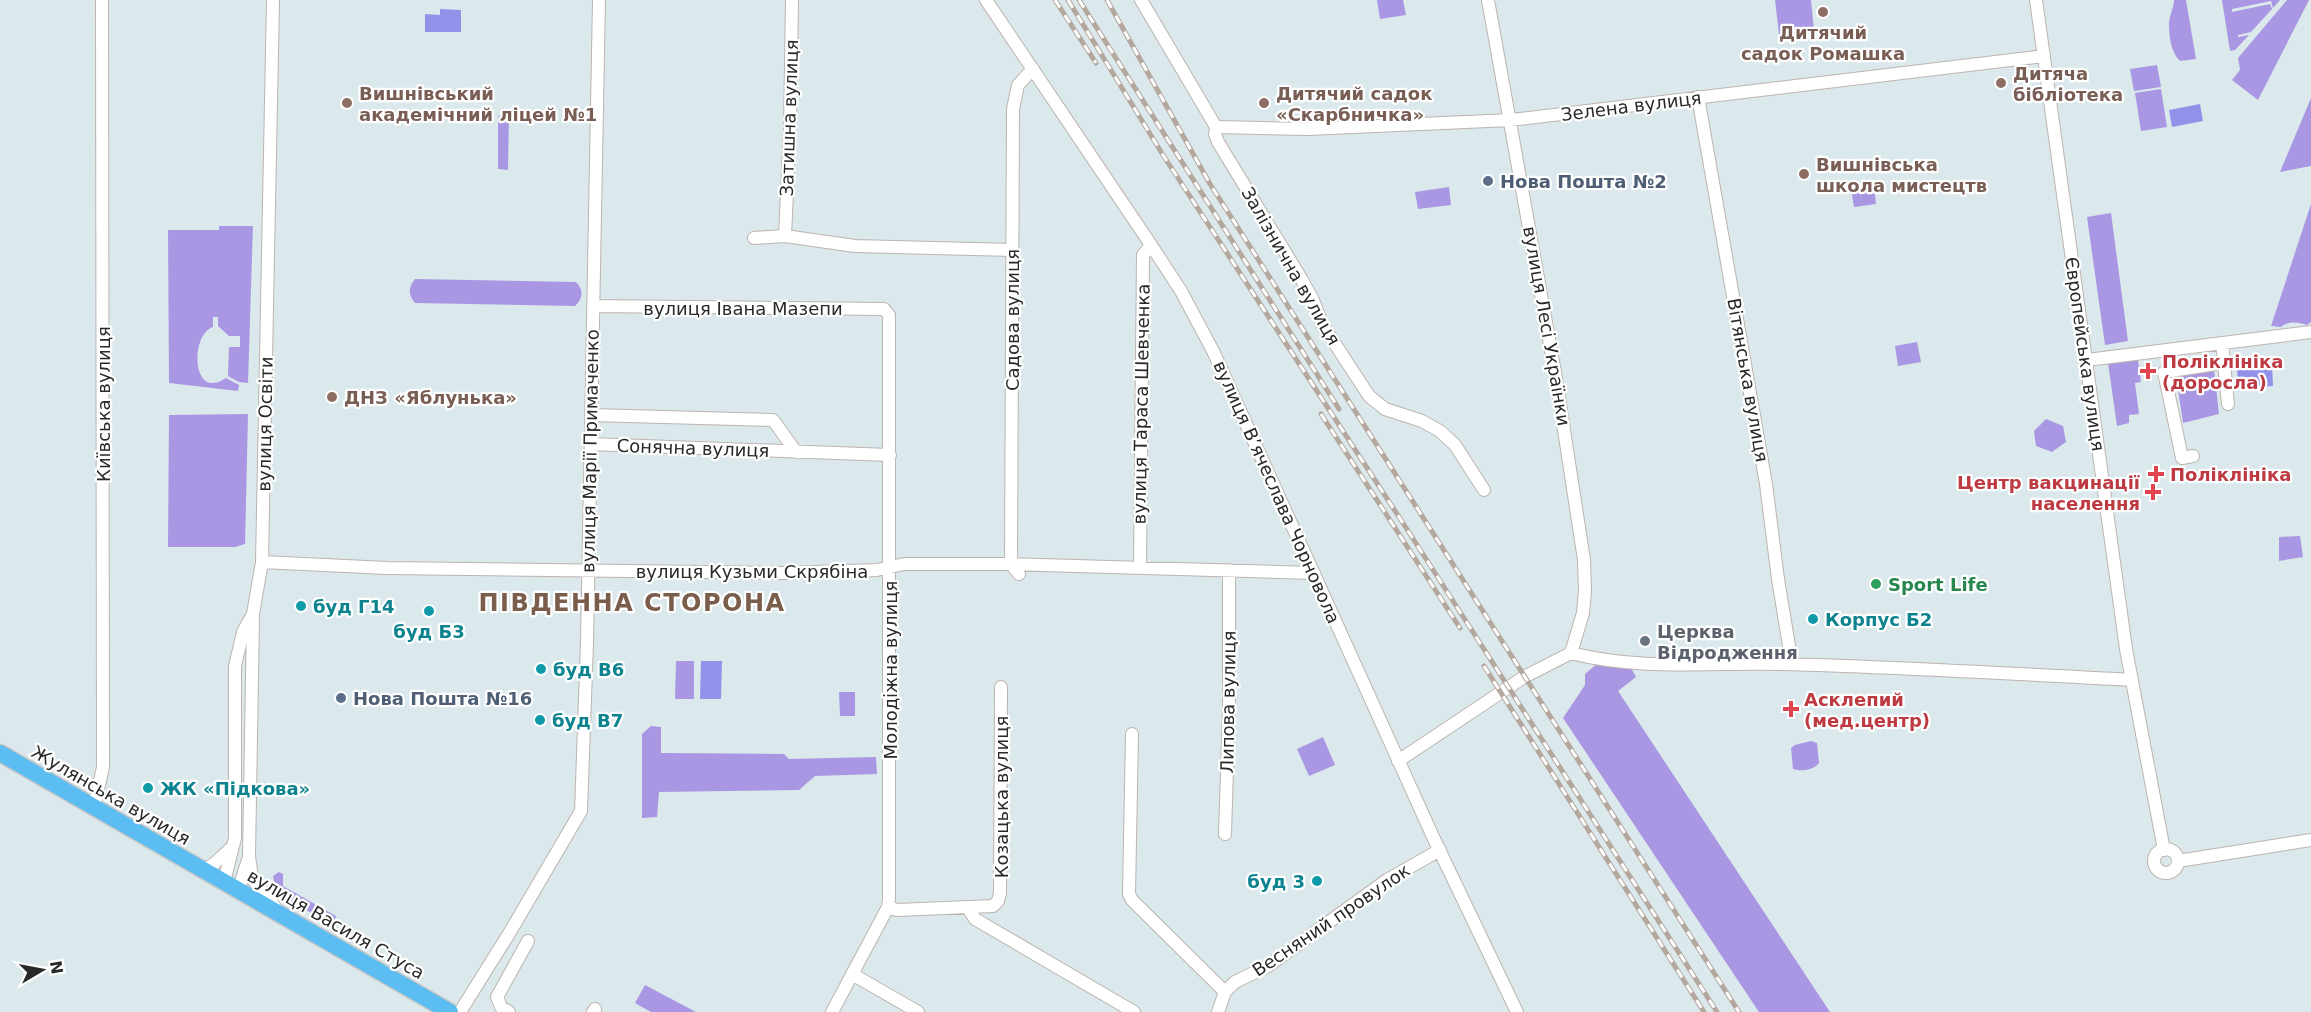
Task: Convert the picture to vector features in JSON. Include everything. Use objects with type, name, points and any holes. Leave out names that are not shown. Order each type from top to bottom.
[{"type":"main road","name":"Жулянська вулиця","points":[[0,753],[203,871]]},
{"type":"main road","name":"вулиця Василя Стуса","points":[[203,871],[450,1012]]},
{"type":"street","name":"Київська вулиця","points":[[94,807],[103,767],[102,0]]},
{"type":"street","name":"вулиця Освіти","points":[[231,887],[235,844],[235,666],[243,632],[254,614],[262,562],[273,0]]},
{"type":"street","name":"вулиця Марії Примаченко","points":[[460,1012],[581,811],[599,0]]},
{"type":"street","name":"Затишна вулиця","points":[[784,236],[790,128],[792,0]]},
{"type":"street","name":"вулиця Вʼячеслава Чорновола","points":[[986,0],[1151,244],[1181,291],[1213,351],[1398,760],[1517,1012]]},
{"type":"street","name":"Залізнична вулиця","points":[[1141,0],[1216,127],[1215,134],[1218,142],[1302,280],[1322,324],[1369,396],[1385,409],[1422,421],[1440,431],[1455,445],[1484,490]]},
{"type":"street","name":"вулиця Лесі Українки","points":[[1488,0],[1556,378],[1584,560],[1583,614],[1571,653]]},
{"type":"street","name":"Європейська вулиця","points":[[2036,0],[2132,680],[2164,850],[2155,856],[2154,864],[2158,870],[2169,873],[2178,861]]},
{"type":"street","name":"Зелена вулиця","points":[[1216,127],[1360,128],[1511,120],[2044,56]]},
{"type":"street","name":"Садова вулиця","points":[[1015,569],[1013,109],[1018,85],[1033,69]]},
{"type":"street","name":"Вітянська вулиця","points":[[1698,98],[1766,481],[1778,579],[1792,664]]},
{"type":"street","points":[[754,238],[784,236],[855,246],[1013,250]]},
{"type":"street","name":"вулиця Тараса Шевченка","points":[[1140,567],[1143,255],[1151,244]]},
{"type":"street","name":"вулиця Івана Мазепи","points":[[593,306],[884,309],[889,315]]},
{"type":"street","name":"Молодіжна вулиця","points":[[832,1012],[888,907],[889,315]]},
{"type":"street","points":[[2087,360],[2311,332]]},
{"type":"street","points":[[2222,343],[2228,404]]},
{"type":"street","points":[[2193,456],[2182,458],[2164,372],[2223,363]]},
{"type":"street","name":"Сонячна вулиця","points":[[591,415],[772,420],[796,452]]},
{"type":"street","name":"Сонячна вулиця","points":[[590,444],[890,455]]},
{"type":"street","name":"вулиця Кузьми Скрябіна","points":[[262,562],[387,568],[588,571],[782,573],[890,568],[904,564],[1015,569],[1140,567],[1314,573]]},
{"type":"street","name":"Липова вулиця","points":[[1225,834],[1229,708],[1229,570]]},
{"type":"street","points":[[254,614],[249,855],[252,878],[267,899],[286,918]]},
{"type":"street","points":[[1398,760],[1533,672],[1571,653],[1596,659],[1631,663],[1792,664],[2132,680]]},
{"type":"street","name":"Козацька вулиця","points":[[888,907],[897,910],[968,908],[993,906],[998,901],[1000,893],[1001,687]]},
{"type":"street","points":[[1132,734],[1129,894],[1132,900],[1225,992],[1218,1012]]},
{"type":"street","points":[[2164,850],[2172,851],[2178,861],[2311,840]]},
{"type":"street","points":[[203,871],[225,855],[235,844]]},
{"type":"street","name":"Весняний провулок","points":[[1225,992],[1235,982],[1268,966],[1388,880],[1440,850]]},
{"type":"street","points":[[231,887],[249,855]]},
{"type":"street","points":[[968,908],[975,919],[1134,1012]]},
{"type":"street","points":[[509,1012],[501,1007],[497,997],[528,941]]},
{"type":"street","points":[[852,974],[918,1012]]},
{"type":"shaded area","points":[[1377,0],[1403,0],[1406,15],[1380,19]]},
{"type":"shaded area","points":[[1775,0],[1811,0],[1814,30],[1779,34]]},
{"type":"shaded area","points":[[2174,0],[2186,0],[2196,59],[2180,61],[2173,49],[2169,24]]},
{"type":"shaded area","points":[[2222,0],[2280,0],[2273,8],[2271,1],[2232,9],[2232,12],[2270,4],[2272,9],[2251,32],[2238,35],[2238,37],[2249,35],[2235,50],[2230,51]]},
{"type":"shaded area","points":[[2287,0],[2309,0],[2258,100],[2232,80],[2240,70],[2238,58]]},
{"type":"shaded area","points":[[440,9],[461,10],[461,32],[425,32],[425,14],[440,15]]},
{"type":"shaded area","points":[[2157,65],[2161,87],[2134,91],[2130,69]]},
{"type":"shaded area","points":[[2161,89],[2167,127],[2141,131],[2135,93]]},
{"type":"shaded area","points":[[2311,98],[2311,166],[2280,172]]},
{"type":"shaded area","points":[[2200,104],[2203,121],[2172,127],[2169,110]]},
{"type":"shaded area","points":[[498,116],[509,116],[508,170],[498,169]]},
{"type":"shaded area","points":[[1874,186],[1876,204],[1854,207],[1851,189]]},
{"type":"shaded area","points":[[1449,187],[1451,205],[1418,209],[1415,192]]},
{"type":"shaded area","points":[[2311,204],[2311,322],[2307,325],[2293,323],[2281,327],[2271,326]]},
{"type":"shaded area","points":[[2111,213],[2128,341],[2105,345],[2087,217]]},
{"type":"shaded area","points":[[219,226],[253,226],[248,383],[239,382],[228,376],[229,347],[240,347],[240,336],[229,336],[218,326],[218,317],[213,317],[213,327],[200,341],[198,364],[200,374],[206,381],[214,383],[226,378],[239,385],[238,391],[169,383],[168,230],[219,230]]},
{"type":"shaded area","points":[[415,279],[576,282],[582,294],[575,306],[415,303],[410,291]]},
{"type":"shaded area","points":[[1917,342],[1921,362],[1898,366],[1895,346]]},
{"type":"shaded area","points":[[2138,360],[2141,382],[2135,383],[2139,414],[2129,415],[2129,423],[2117,426],[2108,363]]},
{"type":"shaded area","points":[[2272,365],[2273,386],[2238,388],[2237,366]]},
{"type":"shaded area","points":[[2214,369],[2219,414],[2183,423],[2176,376]]},
{"type":"shaded area","points":[[248,414],[245,544],[235,547],[168,547],[169,415]]},
{"type":"shaded area","points":[[2046,419],[2063,426],[2066,442],[2052,452],[2036,446],[2034,431]]},
{"type":"shaded area","points":[[2300,536],[2303,557],[2279,561],[2279,537]]},
{"type":"shaded area","points":[[676,661],[694,661],[694,699],[675,699]]},
{"type":"shaded area","points":[[701,661],[722,661],[721,699],[700,699]]},
{"type":"shaded area","points":[[1598,663],[1630,666],[1636,677],[1618,691],[1830,1012],[1759,1012],[1563,718],[1585,685],[1585,674]]},
{"type":"shaded area","points":[[839,692],[855,692],[855,716],[840,716]]},
{"type":"shaded area","points":[[651,726],[661,727],[661,753],[784,754],[789,759],[876,757],[877,774],[815,776],[799,790],[659,792],[657,817],[642,818],[642,734]]},
{"type":"shaded area","points":[[1323,737],[1335,765],[1309,776],[1297,749]]},
{"type":"shaded area","points":[[1811,741],[1817,743],[1819,763],[1807,770],[1793,769],[1791,748]]},
{"type":"shaded area","points":[[279,872],[283,874],[283,886],[336,916],[333,924],[277,895],[273,876]]},
{"type":"shaded area","points":[[645,985],[696,1012],[651,1012],[635,1003]]},
{"type":"railway","points":[[1055,0],[1096,63]]},
{"type":"railway","points":[[1068,0],[1163,155],[1717,1012]]},
{"type":"railway","points":[[1079,0],[1339,409]]},
{"type":"railway","points":[[1107,0],[1210,184],[1739,1012]]},
{"type":"railway","points":[[1321,414],[1460,628]]},
{"type":"railway","points":[[1484,666],[1704,1012]]},
{"type":"place","name":"Дитячий садок Ромашка","points":[[1823,12]]},
{"type":"place","name":"Дитяча бібліотека","points":[[2001,83]]},
{"type":"place","name":"Вишнівський академічний ліцей №1","points":[[347,103]]},
{"type":"place","name":"Дитячий садок «Скарбничка»","points":[[1264,103]]},
{"type":"place","name":"Вишнівська школа мистецтв","points":[[1804,174]]},
{"type":"place","name":"Нова Пошта №2","points":[[1488,181]]},
{"type":"place","name":"Поліклініка (доросла)","points":[[2148,371]]},
{"type":"place","name":"ДНЗ «Яблунька»","points":[[332,397]]},
{"type":"place","name":"Поліклініка","points":[[2156,474]]},
{"type":"place","name":"Центр вакцинації населення","points":[[2153,492]]},
{"type":"place","name":"Sport Life","points":[[1876,584]]},
{"type":"place","name":"буд Г14","points":[[301,606]]},
{"type":"place","name":"буд Б3","points":[[429,611]]},
{"type":"place","name":"Корпус Б2","points":[[1813,619]]},
{"type":"place","name":"Церква Відродження","points":[[1645,641]]},
{"type":"place","name":"буд В6","points":[[541,669]]},
{"type":"place","name":"Нова Пошта №16","points":[[341,698]]},
{"type":"place","name":"Асклепий (мед.центр)","points":[[1791,709]]},
{"type":"place","name":"буд В7","points":[[540,720]]},
{"type":"place","name":"ЖК «Підкова»","points":[[148,788]]},
{"type":"place","name":"буд 3","points":[[1317,881]]},
{"type":"district","name":"ПІВДЕННА СТОРОНА","points":[[632,603]]}]
